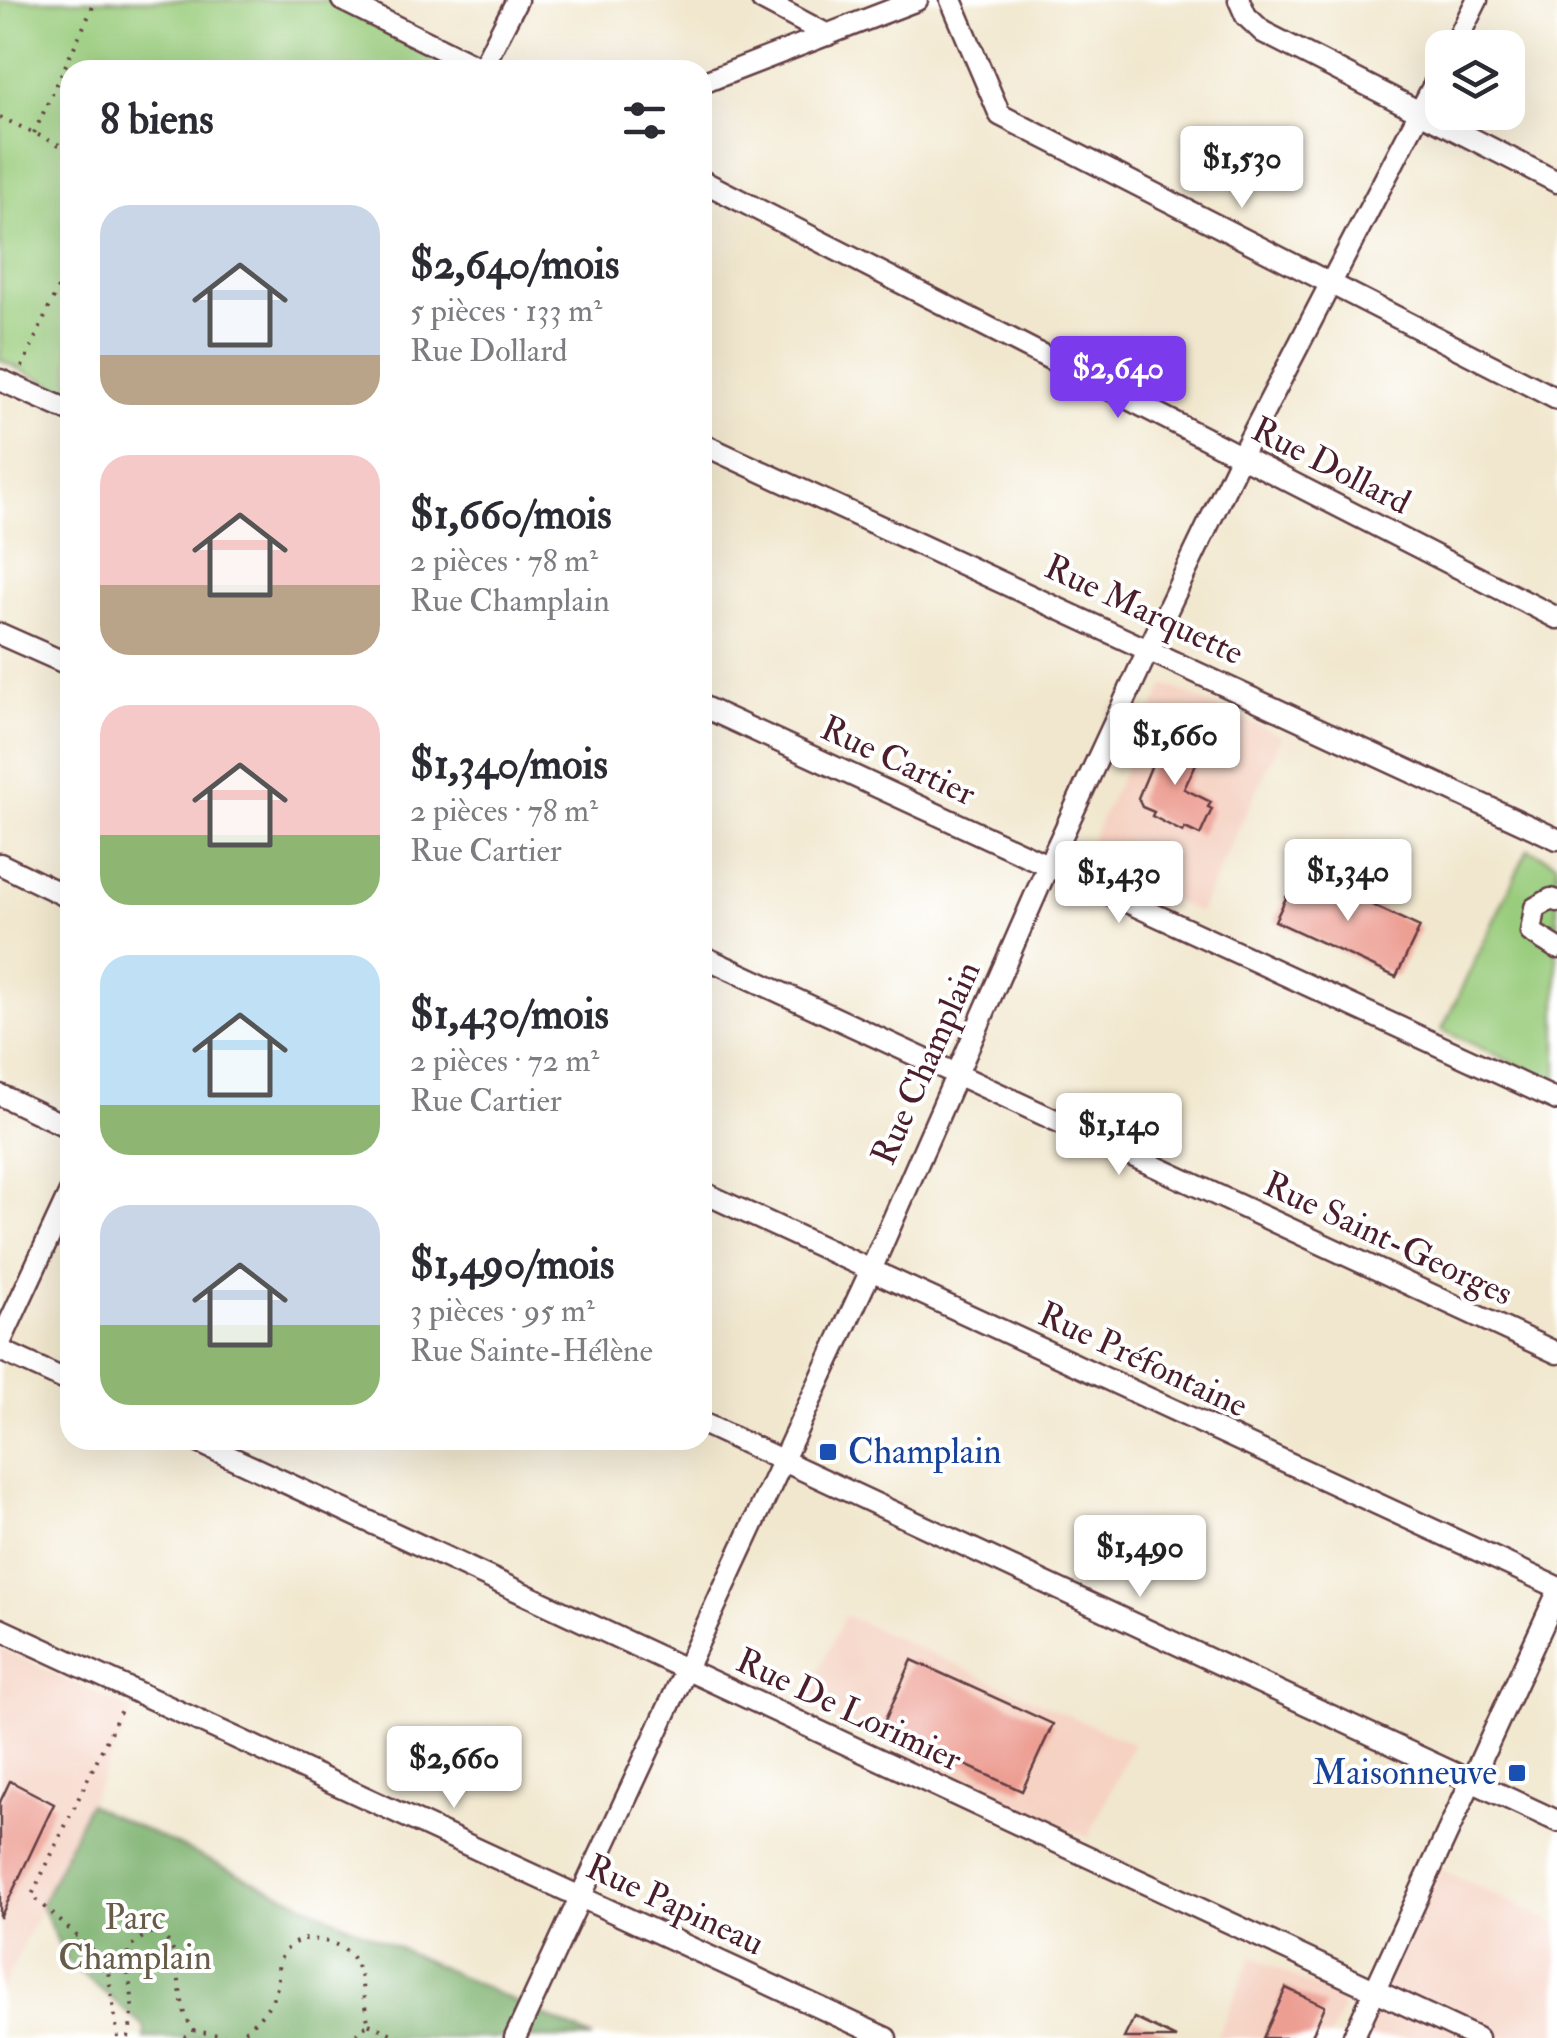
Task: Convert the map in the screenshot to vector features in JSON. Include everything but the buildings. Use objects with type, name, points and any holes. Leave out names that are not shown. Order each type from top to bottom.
[{"type":"street","points":[[342,0],[462,60]]},
{"type":"street","points":[[487,60],[517,0]]},
{"type":"street","points":[[762,0],[828,34]]},
{"type":"street","points":[[712,79],[917,0]]},
{"type":"street","points":[[951,0],[1000,115],[1557,399]]},
{"type":"street","points":[[1239,0],[1246,16],[1263,32],[1557,182]]},
{"type":"street","points":[[1463,30],[1478,0]]},
{"type":"street","name":"Rue Champlain","points":[[515,2038],[871,1270],[1048,866],[1150,648],[1241,456],[1425,103]]},
{"type":"street","name":"Rue Dollard","points":[[712,185],[1557,618]]},
{"type":"street","points":[[6,383],[60,407]]},
{"type":"street","name":"Rue Marquette","points":[[712,449],[1557,839]]},
{"type":"street","points":[[0,634],[60,661]]},
{"type":"street","name":"Rue Cartier","points":[[712,711],[1557,1100]]},
{"type":"street","points":[[0,864],[60,893]]},
{"type":"street","points":[[1557,901],[1551,899],[1535,908],[1531,932],[1557,948]]},
{"type":"street","name":"Rue Saint-Georges","points":[[712,961],[1557,1353]]},
{"type":"street","points":[[0,1096],[60,1123]]},
{"type":"street","name":"Rue Préfontaine","points":[[712,1197],[1557,1591]]},
{"type":"street","points":[[60,1214],[0,1346],[60,1377]]},
{"type":"street","points":[[712,1428],[1557,1821]]},
{"type":"street","name":"Rue De Lorimier","points":[[215,1450],[1478,2038]]},
{"type":"street","points":[[1353,2038],[1557,1591]]},
{"type":"street","name":"Rue Papineau","points":[[0,1628],[886,2038]]},
{"type":"path","points":[[68,60],[96,0]]},
{"type":"path","points":[[34,133],[60,77]]},
{"type":"path","points":[[0,117],[60,145]]},
{"type":"path","points":[[6,383],[60,281]]},
{"type":"path","points":[[118,2038],[107,1964],[32,1895],[130,1690]]},
{"type":"path","points":[[128,2038],[132,2000],[125,1970],[130,1946],[156,1930],[167,1936],[176,1952],[183,2016],[194,2030],[237,2038],[268,2008],[278,1987],[278,1962],[289,1946],[304,1938],[332,1943],[356,1960],[365,1986],[369,2024]]},
{"type":"path","points":[[350,2038],[369,2024]]},
{"type":"path","points":[[369,2024],[401,2038]]},
{"type":"path","points":[[184,2038],[194,2030]]},
{"type":"shaded area","points":[[1164,686],[1282,736],[1199,913],[1085,859]]},
{"type":"shaded area","points":[[845,1615],[1133,1744],[1088,1838],[803,1704]]},
{"type":"shaded area","points":[[0,1648],[133,1711],[0,1994]]},
{"type":"shaded area","points":[[1440,1869],[1557,1924],[1557,2038],[1360,2038]]},
{"type":"shaded area","points":[[1252,1956],[1336,1997],[1343,2008],[1330,2038],[1217,2038]]},
{"type":"green space","points":[[0,0],[329,0],[462,60],[60,60],[60,388],[0,360]]},
{"type":"green space","points":[[1528,849],[1557,863],[1557,1083],[1442,1030]]},
{"type":"green space","name":"Parc Champlain","points":[[88,1804],[593,2038],[144,2038],[145,2027],[67,1961],[41,1906]]},
{"type":"place","name":"Champlain","points":[[828,1452]]},
{"type":"place","name":"Maisonneuve","points":[[1517,1773]]}]
